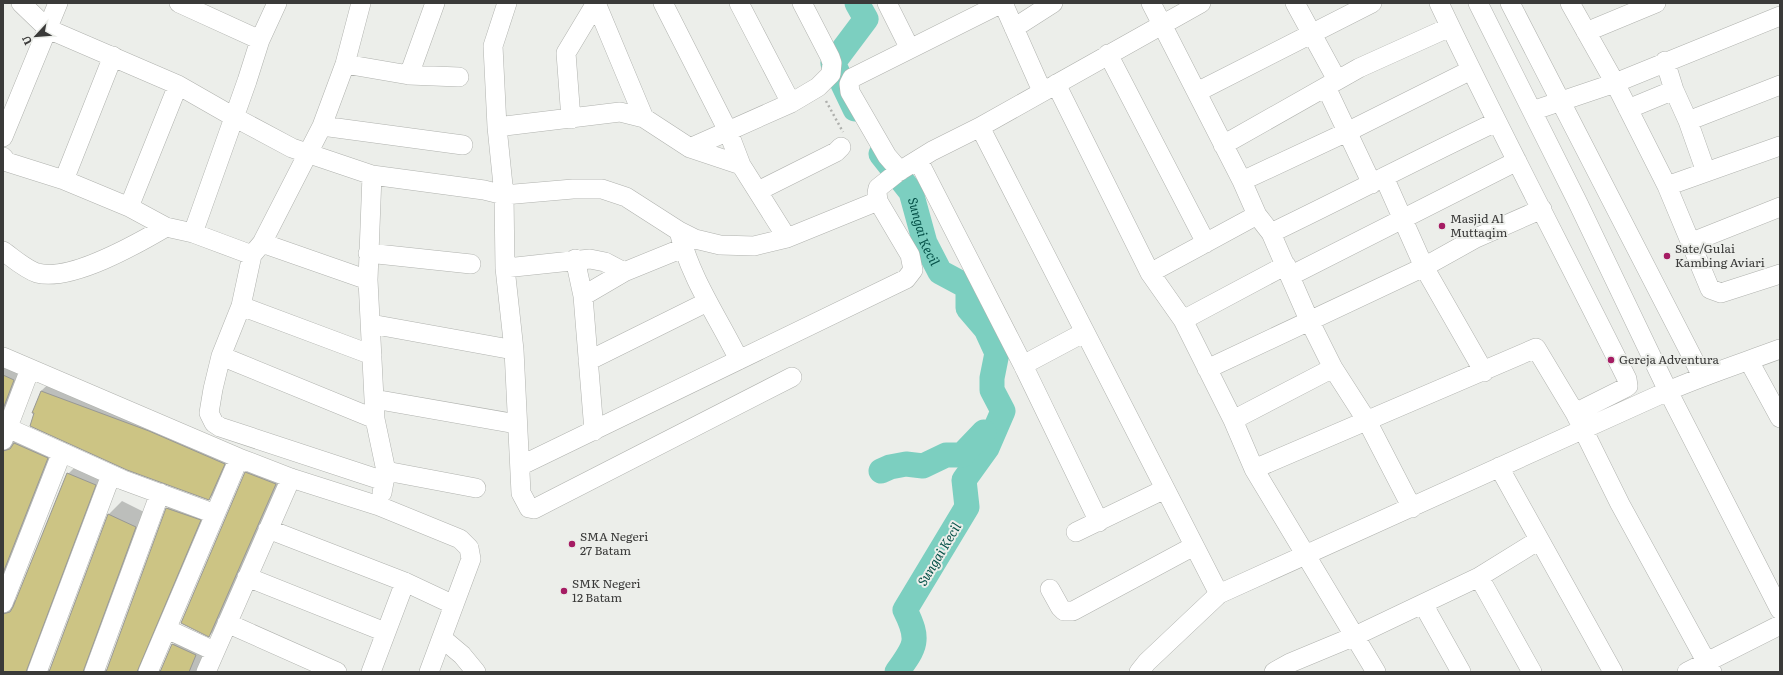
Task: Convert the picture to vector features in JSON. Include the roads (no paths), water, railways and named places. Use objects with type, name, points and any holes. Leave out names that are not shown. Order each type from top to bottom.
[{"type":"street","points":[[21,3],[48,29],[178,85],[234,118],[292,148],[372,175],[484,190],[504,195],[573,189],[602,189],[626,197],[681,239],[707,302],[739,360]]},
{"type":"street","points":[[3,137],[58,3]]},
{"type":"street","points":[[179,3],[205,8],[260,40]]},
{"type":"street","points":[[193,233],[260,40],[277,3]]},
{"type":"street","points":[[361,3],[345,64],[322,126],[257,249],[241,306],[221,356],[209,410],[211,418],[220,427],[382,489],[460,539],[469,548],[471,559],[443,638],[429,672]]},
{"type":"street","points":[[409,75],[435,3]]},
{"type":"street","points":[[508,3],[493,46],[497,127],[504,195],[505,268],[514,350],[522,493],[529,508],[534,509],[792,377]]},
{"type":"street","points":[[571,119],[566,52],[596,3]]},
{"type":"street","points":[[596,3],[644,118]]},
{"type":"street","points":[[663,3],[728,131],[741,165],[787,238]]},
{"type":"street","points":[[739,3],[791,104]]},
{"type":"street","points":[[690,148],[791,104],[818,86],[831,74],[832,63],[802,3]]},
{"type":"street","points":[[887,3],[910,49]]},
{"type":"street","points":[[899,172],[887,156],[850,92],[849,84],[852,78],[1003,3],[1014,28],[1049,87],[1150,273],[1183,320],[1233,420],[1254,468],[1376,672]]},
{"type":"street","points":[[1014,28],[1054,3]]},
{"type":"street","points":[[1151,3],[1242,181],[1257,215],[1271,234],[1308,320],[1333,368],[1367,421],[1412,508]]},
{"type":"street","points":[[583,296],[681,239],[695,239],[720,245],[754,246],[787,238],[878,195],[899,172],[932,151],[980,127],[1201,3]]},
{"type":"street","points":[[1295,3],[1312,34],[1348,132],[1403,219],[1424,267],[1484,372]]},
{"type":"street","points":[[1197,92],[1372,3]]},
{"type":"street","points":[[1139,672],[1147,662],[1218,594],[1305,554],[1412,508],[1499,467],[1579,421],[1625,388],[1628,382],[1542,209],[1496,122],[1439,3]]},
{"type":"street","points":[[1478,3],[1668,391],[1780,610]]},
{"type":"street","points":[[1510,3],[1560,101],[1709,373]]},
{"type":"street","points":[[1570,3],[1615,82],[1667,186],[1692,242],[1710,289],[1721,293],[1780,274]]},
{"type":"street","points":[[1586,32],[1656,3]]},
{"type":"street","points":[[1777,3],[1780,12]]},
{"type":"street","points":[[1532,111],[1615,82],[1780,16]]},
{"type":"street","points":[[1223,145],[1359,68],[1450,27]]},
{"type":"street","points":[[1108,54],[1206,242]]},
{"type":"street","points":[[64,180],[113,56]]},
{"type":"street","points":[[1665,61],[1674,90],[1688,121],[1706,172]]},
{"type":"street","points":[[345,64],[409,75],[459,77]]},
{"type":"street","points":[[1242,181],[1348,132],[1471,70]]},
{"type":"street","points":[[129,207],[178,85]]},
{"type":"street","points":[[1688,121],[1780,85]]},
{"type":"street","points":[[1628,109],[1674,90]]},
{"type":"street","points":[[497,127],[620,112],[644,118],[690,148],[741,165]]},
{"type":"street","points":[[1271,234],[1496,122]]},
{"type":"street","points":[[322,126],[463,145]]},
{"type":"street","points":[[980,127],[1218,594]]},
{"type":"street","points":[[1667,186],[1780,146]]},
{"type":"street","points":[[758,191],[836,152],[841,147]]},
{"type":"street","points":[[3,157],[7,162],[64,180],[129,207],[166,227],[257,249],[368,280]]},
{"type":"street","points":[[918,160],[1022,365],[1099,522]]},
{"type":"street","points":[[1183,320],[1403,219],[1517,161]]},
{"type":"street","points":[[372,175],[368,280],[375,419],[382,489]]},
{"type":"street","points":[[520,466],[910,276],[913,270],[910,255],[878,195]]},
{"type":"street","points":[[1692,242],[1780,207]]},
{"type":"street","points":[[1207,369],[1308,320],[1424,267],[1476,238],[1542,209]]},
{"type":"street","points":[[1150,273],[1257,215]]},
{"type":"street","points":[[3,251],[37,273],[57,274],[105,259],[134,246],[166,227]]},
{"type":"street","points":[[368,253],[471,264]]},
{"type":"street","points":[[505,268],[575,259],[590,259],[605,262],[624,272]]},
{"type":"street","points":[[575,259],[583,296],[594,431]]},
{"type":"street","points":[[588,362],[707,302]]},
{"type":"street","points":[[241,306],[372,355]]},
{"type":"street","points":[[371,324],[514,350]]},
{"type":"street","points":[[1022,365],[1085,332]]},
{"type":"street","points":[[1709,373],[1728,356],[1780,336]]},
{"type":"street","points":[[1254,468],[1484,372],[1536,348],[1579,421],[1620,504],[1709,667]]},
{"type":"street","points":[[1579,421],[1668,391],[1709,373],[1780,350]]},
{"type":"street","points":[[221,356],[375,419]]},
{"type":"street","points":[[3,357],[239,458],[291,478],[382,489],[476,488]]},
{"type":"street","points":[[1749,361],[1780,418]]},
{"type":"street","points":[[1233,420],[1333,368]]},
{"type":"street","points":[[30,369],[5,434],[62,452],[111,475],[215,514]]},
{"type":"street","points":[[374,399],[517,424]]},
{"type":"street","points":[[3,603],[62,452]]},
{"type":"street","points":[[148,672],[239,458]]},
{"type":"street","points":[[1499,467],[1613,672]]},
{"type":"street","points":[[36,672],[111,475]]},
{"type":"street","points":[[209,671],[214,651],[291,478]]},
{"type":"street","points":[[1076,532],[1165,489]]},
{"type":"street","points":[[94,672],[160,493]]},
{"type":"street","points":[[268,529],[405,582],[454,605]]},
{"type":"street","points":[[1286,669],[1479,577],[1539,540]]},
{"type":"street","points":[[1050,589],[1060,607],[1064,611],[1073,611],[1194,546]]},
{"type":"street","points":[[247,577],[385,632]]},
{"type":"street","points":[[1479,577],[1532,672]]},
{"type":"street","points":[[371,672],[405,582]]},
{"type":"street","points":[[1423,604],[1461,672]]},
{"type":"street","points":[[227,623],[337,672]]},
{"type":"street","points":[[1687,672],[1709,667],[1780,625]]},
{"type":"street","points":[[167,629],[214,651]]},
{"type":"street","points":[[443,638],[462,655],[476,672]]},
{"type":"waterway","name":"Sungai Kecil","points":[[855,109],[833,63],[866,19],[857,3]]},
{"type":"waterway","name":"Sungai Kecil","points":[[881,154],[911,192],[925,243],[940,272],[968,287],[968,308],[986,329],[997,353],[992,378],[992,390],[1003,411],[987,448],[964,480],[967,507],[905,610],[913,629],[914,642],[912,649],[897,672]]},
{"type":"waterway","points":[[881,471],[890,467],[906,464],[923,466],[946,455],[962,455],[984,432]]},
{"type":"place","name":"Masjid Al Muttaqim","points":[[1442,226]]},
{"type":"place","name":"Sate/Gulai Kambing Aviari","points":[[1667,256]]},
{"type":"place","name":"Gereja Adventura","points":[[1611,360]]},
{"type":"place","name":"SMA Negeri 27 Batam","points":[[572,544]]},
{"type":"place","name":"SMK Negeri 12 Batam","points":[[564,591]]}]
